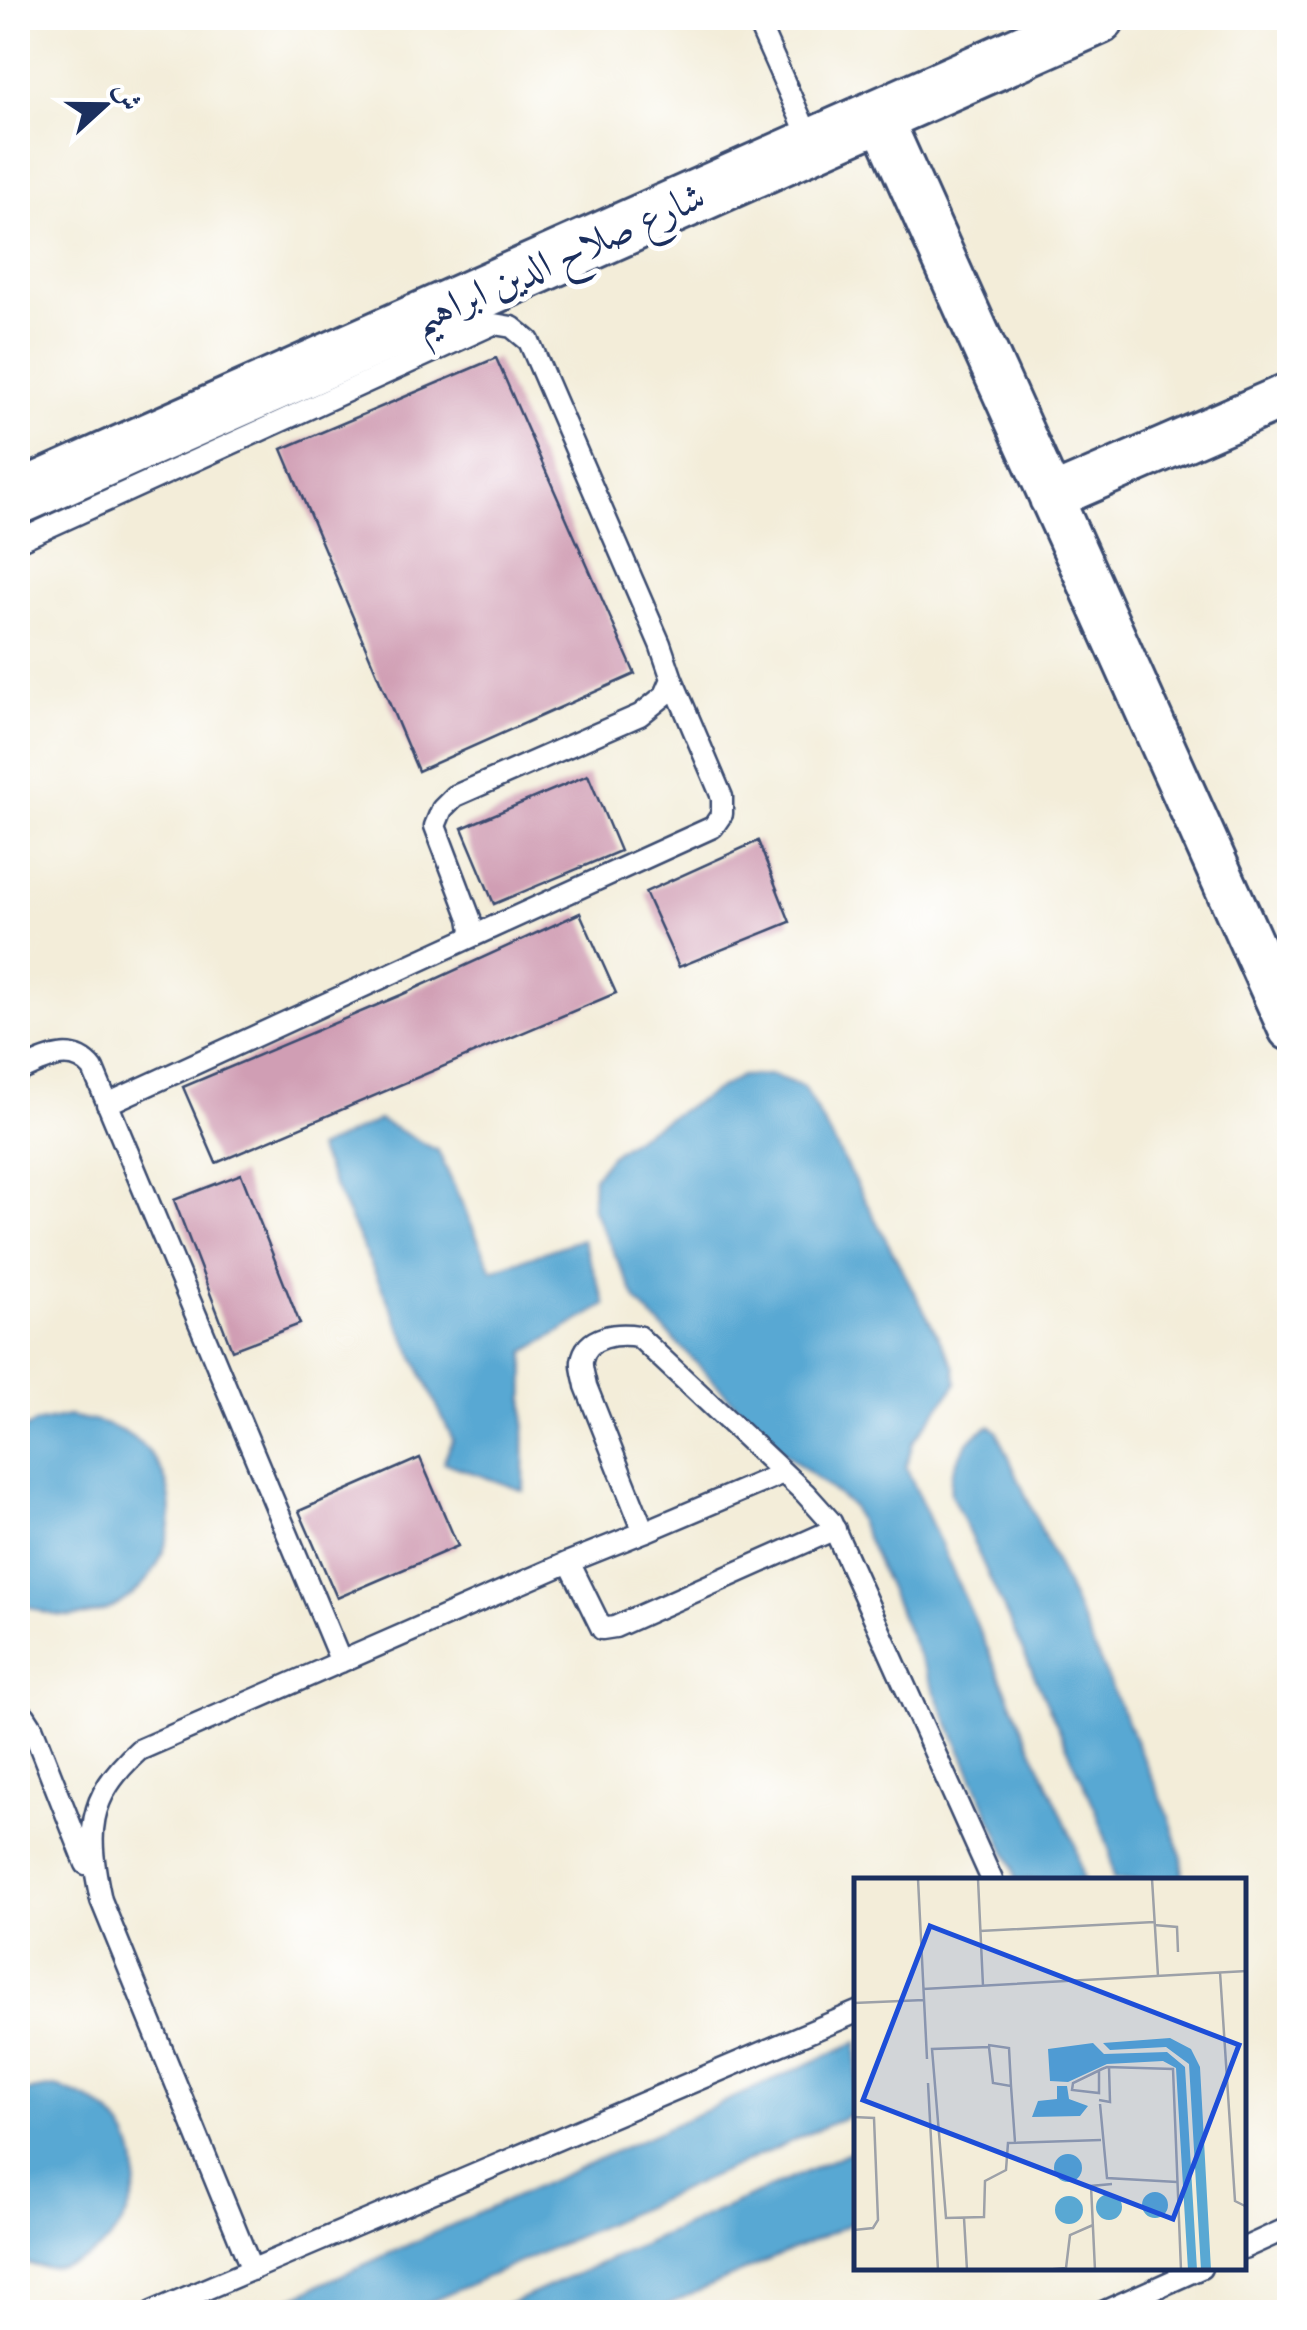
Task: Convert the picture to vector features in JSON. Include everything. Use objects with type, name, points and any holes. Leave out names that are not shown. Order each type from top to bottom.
[{"type":"street","name":"شارع صلاح الدين ابراهيم","points":[[18,498],[1098,18]]},
{"type":"street","points":[[879,114],[1290,1030]]},
{"type":"street","points":[[1051,498],[1290,394]]},
{"type":"lane","points":[[756,18],[812,144]]},
{"type":"lane","points":[[18,541],[494,324],[512,327],[529,341],[722,796],[722,814],[713,827],[107,1104]]},
{"type":"lane","points":[[469,938],[470,918],[435,826],[442,808],[456,796],[640,715],[665,695],[672,679]]},
{"type":"lane","points":[[18,1072],[49,1058],[80,1057],[94,1070],[341,1662]]},
{"type":"lane","points":[[644,1532],[586,1386],[582,1360],[591,1345],[624,1334],[638,1336],[818,1506],[835,1529],[991,1878]]},
{"type":"lane","points":[[100,1900],[90,1850],[92,1821],[117,1770],[139,1750],[783,1473]]},
{"type":"lane","points":[[570,1562],[595,1619],[602,1629],[608,1629],[835,1529]]},
{"type":"lane","points":[[18,1715],[24,1716],[32,1727],[252,2270]]},
{"type":"lane","points":[[152,2312],[854,2013]]},
{"type":"lane","points":[[1247,2247],[1290,2227]]},
{"type":"lane","points":[[1103,2312],[1197,2270]]},
{"type":"water","points":[[771,1075],[804,1087],[954,1366],[957,1383],[913,1442],[906,1467],[1074,1842],[1083,1878],[1016,1878],[852,1506],[778,1448],[637,1301],[592,1207],[593,1178],[610,1156],[741,1076]]},
{"type":"water","points":[[379,1120],[438,1151],[492,1270],[582,1239],[606,1305],[525,1352],[524,1491],[443,1462],[453,1440],[317,1149]]},
{"type":"water","points":[[68,1416],[120,1430],[152,1456],[166,1483],[171,1512],[166,1542],[154,1570],[134,1593],[108,1609],[60,1616],[18,1600],[18,1433],[35,1423]]},
{"type":"water","points":[[990,1426],[997,1431],[1169,1816],[1182,1859],[1183,1878],[1113,1878],[1110,1851],[1096,1810],[951,1494],[952,1475],[960,1454]]},
{"type":"water","points":[[854,2043],[854,2113],[408,2312],[260,2312]]},
{"type":"water","points":[[55,2087],[101,2108],[128,2137],[136,2171],[131,2205],[113,2236],[87,2258],[54,2267],[18,2260],[18,2093]]},
{"type":"water","points":[[854,2150],[854,2222],[651,2312],[491,2312]]},
{"type":"building","points":[[496,358],[635,674],[418,771],[282,449]]},
{"type":"building","points":[[588,775],[620,851],[494,904],[462,828]]},
{"type":"building","points":[[758,841],[790,922],[679,967],[645,892]]},
{"type":"building","points":[[580,913],[616,993],[216,1163],[183,1087],[401,995]]},
{"type":"building","points":[[241,1174],[300,1324],[232,1350],[174,1200]]},
{"type":"building","points":[[420,1458],[458,1546],[337,1598],[299,1511]]}]
